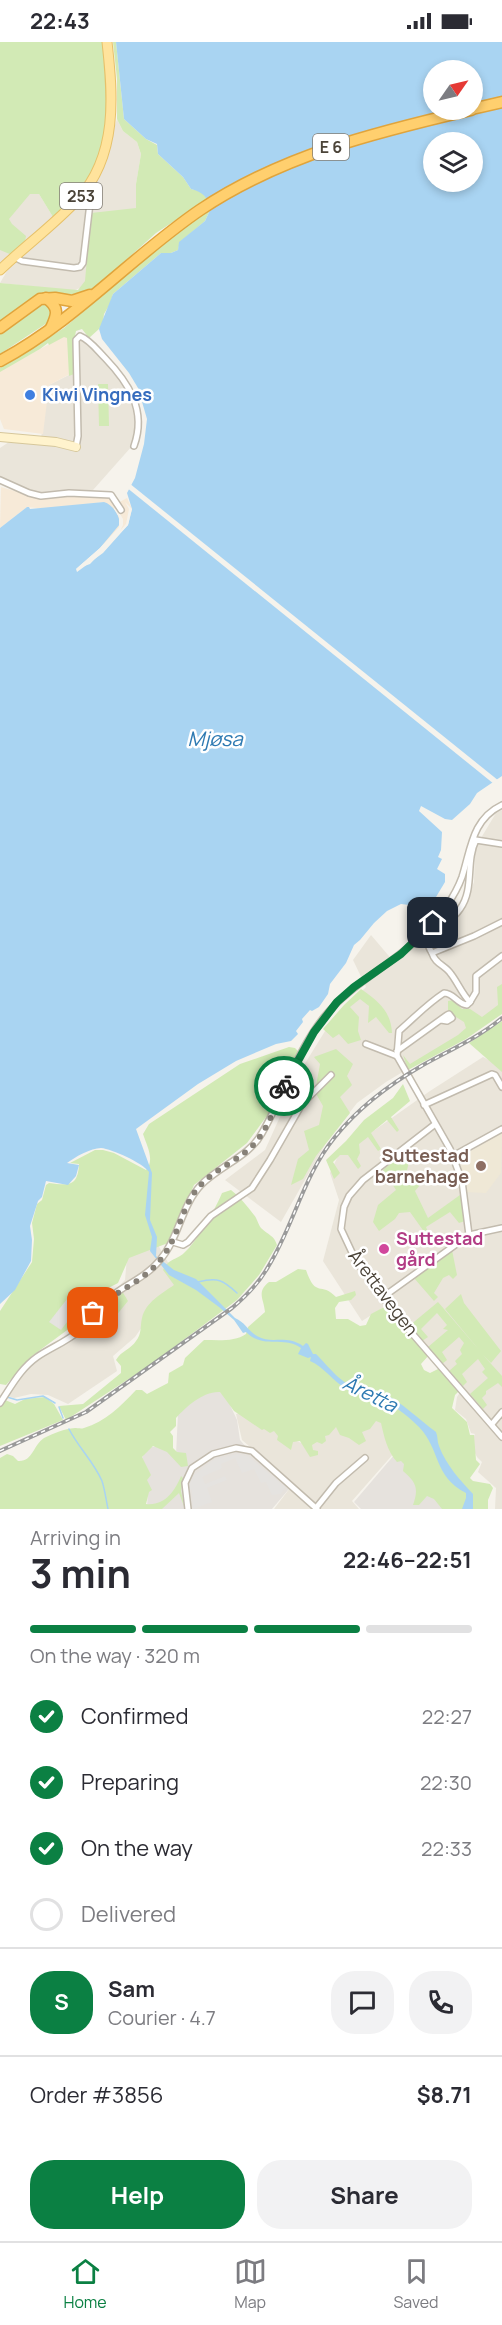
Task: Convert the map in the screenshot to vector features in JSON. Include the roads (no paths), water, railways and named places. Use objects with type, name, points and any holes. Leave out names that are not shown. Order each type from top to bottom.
[{"type":"highway","name":"E 6","points":[[483,106],[502,102]]},
{"type":"highway","name":"E 6","points":[[0,360],[50,330],[201,210],[250,181],[310,154],[429,120]]},
{"type":"highway","points":[[0,328],[35,302],[46,298],[72,301],[96,294]]},
{"type":"highway","points":[[46,298],[55,305],[57,310],[57,316],[50,330]]},
{"type":"main road","name":"253","points":[[0,270],[83,193],[99,161],[111,120],[112,91],[107,42]]},
{"type":"street","points":[[14,257],[22,261],[80,267],[83,263],[90,203],[83,193]]},
{"type":"street","points":[[0,437],[56,442],[76,447],[78,436],[76,340],[80,336],[96,348],[131,390],[137,425],[134,446]]},
{"type":"street","points":[[0,480],[41,496],[69,493],[111,495],[121,510]]},
{"type":"street","points":[[0,1403],[12,1384],[35,1359],[80,1330],[101,1304],[143,1276],[160,1260],[173,1242],[194,1193],[220,1168],[247,1151],[262,1134],[290,1074],[323,1019],[348,992],[401,954],[437,917],[462,877],[468,848],[475,830],[489,813],[502,805]]},
{"type":"street","points":[[470,1002],[462,994],[451,974],[434,960],[428,945],[428,938],[457,913],[469,893],[472,851],[476,840],[502,844]]},
{"type":"street","points":[[432,953],[502,922]]},
{"type":"street","points":[[470,1235],[462,1181],[453,1156],[397,1054],[399,1031],[429,1003],[447,993],[461,1004],[467,1005],[476,992],[476,976],[502,956]]},
{"type":"street","points":[[397,1054],[441,1020]]},
{"type":"street","points":[[366,1044],[397,1054]]},
{"type":"street","points":[[424,1105],[492,1074],[502,1087]]},
{"type":"street","points":[[173,1242],[186,1244],[211,1216],[252,1188],[302,1104],[331,1075]]},
{"type":"street","name":"Årettavegen","points":[[434,1125],[363,1180],[349,1196],[344,1207],[341,1229],[369,1280],[397,1316],[502,1437]]},
{"type":"street","points":[[453,1156],[502,1129]]},
{"type":"street","points":[[383,1297],[470,1235],[502,1228]]},
{"type":"street","points":[[492,1424],[502,1412]]},
{"type":"street","points":[[188,1509],[185,1483],[192,1468],[213,1454],[236,1448],[252,1451],[316,1508],[336,1483],[365,1458]]},
{"type":"water","name":"Mjøsa","points":[[116,42],[502,42],[502,776],[477,793],[470,804],[452,820],[445,819],[421,806],[419,811],[442,832],[441,850],[438,857],[442,859],[437,869],[445,874],[445,882],[433,902],[418,906],[401,904],[387,911],[374,923],[354,945],[346,963],[330,984],[328,994],[319,1007],[310,1010],[302,1019],[303,1022],[296,1031],[298,1034],[291,1041],[276,1044],[236,1061],[198,1084],[136,1129],[152,1173],[150,1220],[157,1237],[156,1256],[174,1270],[196,1279],[235,1318],[257,1336],[268,1340],[296,1342],[303,1346],[306,1343],[313,1354],[316,1354],[336,1375],[353,1388],[383,1393],[410,1411],[436,1432],[445,1460],[473,1494],[473,1509],[462,1509],[466,1493],[448,1479],[426,1436],[403,1413],[379,1399],[346,1389],[310,1361],[311,1357],[298,1354],[301,1348],[294,1344],[267,1342],[246,1332],[243,1333],[234,1320],[219,1307],[196,1290],[169,1275],[150,1251],[152,1237],[145,1215],[149,1172],[141,1165],[119,1154],[101,1148],[88,1151],[67,1163],[79,1165],[76,1176],[68,1185],[46,1181],[30,1226],[31,1261],[15,1290],[0,1304],[0,528],[27,507],[30,509],[107,503],[115,510],[120,524],[100,548],[76,569],[90,564],[128,525],[132,509],[127,493],[135,478],[144,444],[147,419],[138,388],[102,339],[99,329],[113,294],[161,253],[178,250],[179,242],[205,221],[211,208],[204,196],[191,189],[183,177],[158,154],[157,144],[146,139],[124,119]]},
{"type":"waterway","points":[[437,958],[449,967],[460,983]]},
{"type":"waterway","name":"Åretta","points":[[198,1282],[220,1281],[237,1293]]},
{"type":"waterway","points":[[7,1397],[17,1400],[43,1396],[55,1403]]},
{"type":"waterway","points":[[59,1407],[63,1418]]},
{"type":"waterway","points":[[69,1429],[99,1474],[108,1509]]},
{"type":"railway","points":[[0,1451],[86,1412],[232,1308],[252,1289],[264,1273],[277,1251],[315,1168],[344,1126],[365,1106],[399,1080],[474,1038],[502,1018]]},
{"type":"place","name":"Kiwi Vingnes","points":[[30,395]]},
{"type":"place","name":"Suttestad barnehage","points":[[481,1166]]},
{"type":"place","name":"Suttestad gård","points":[[384,1249]]}]
